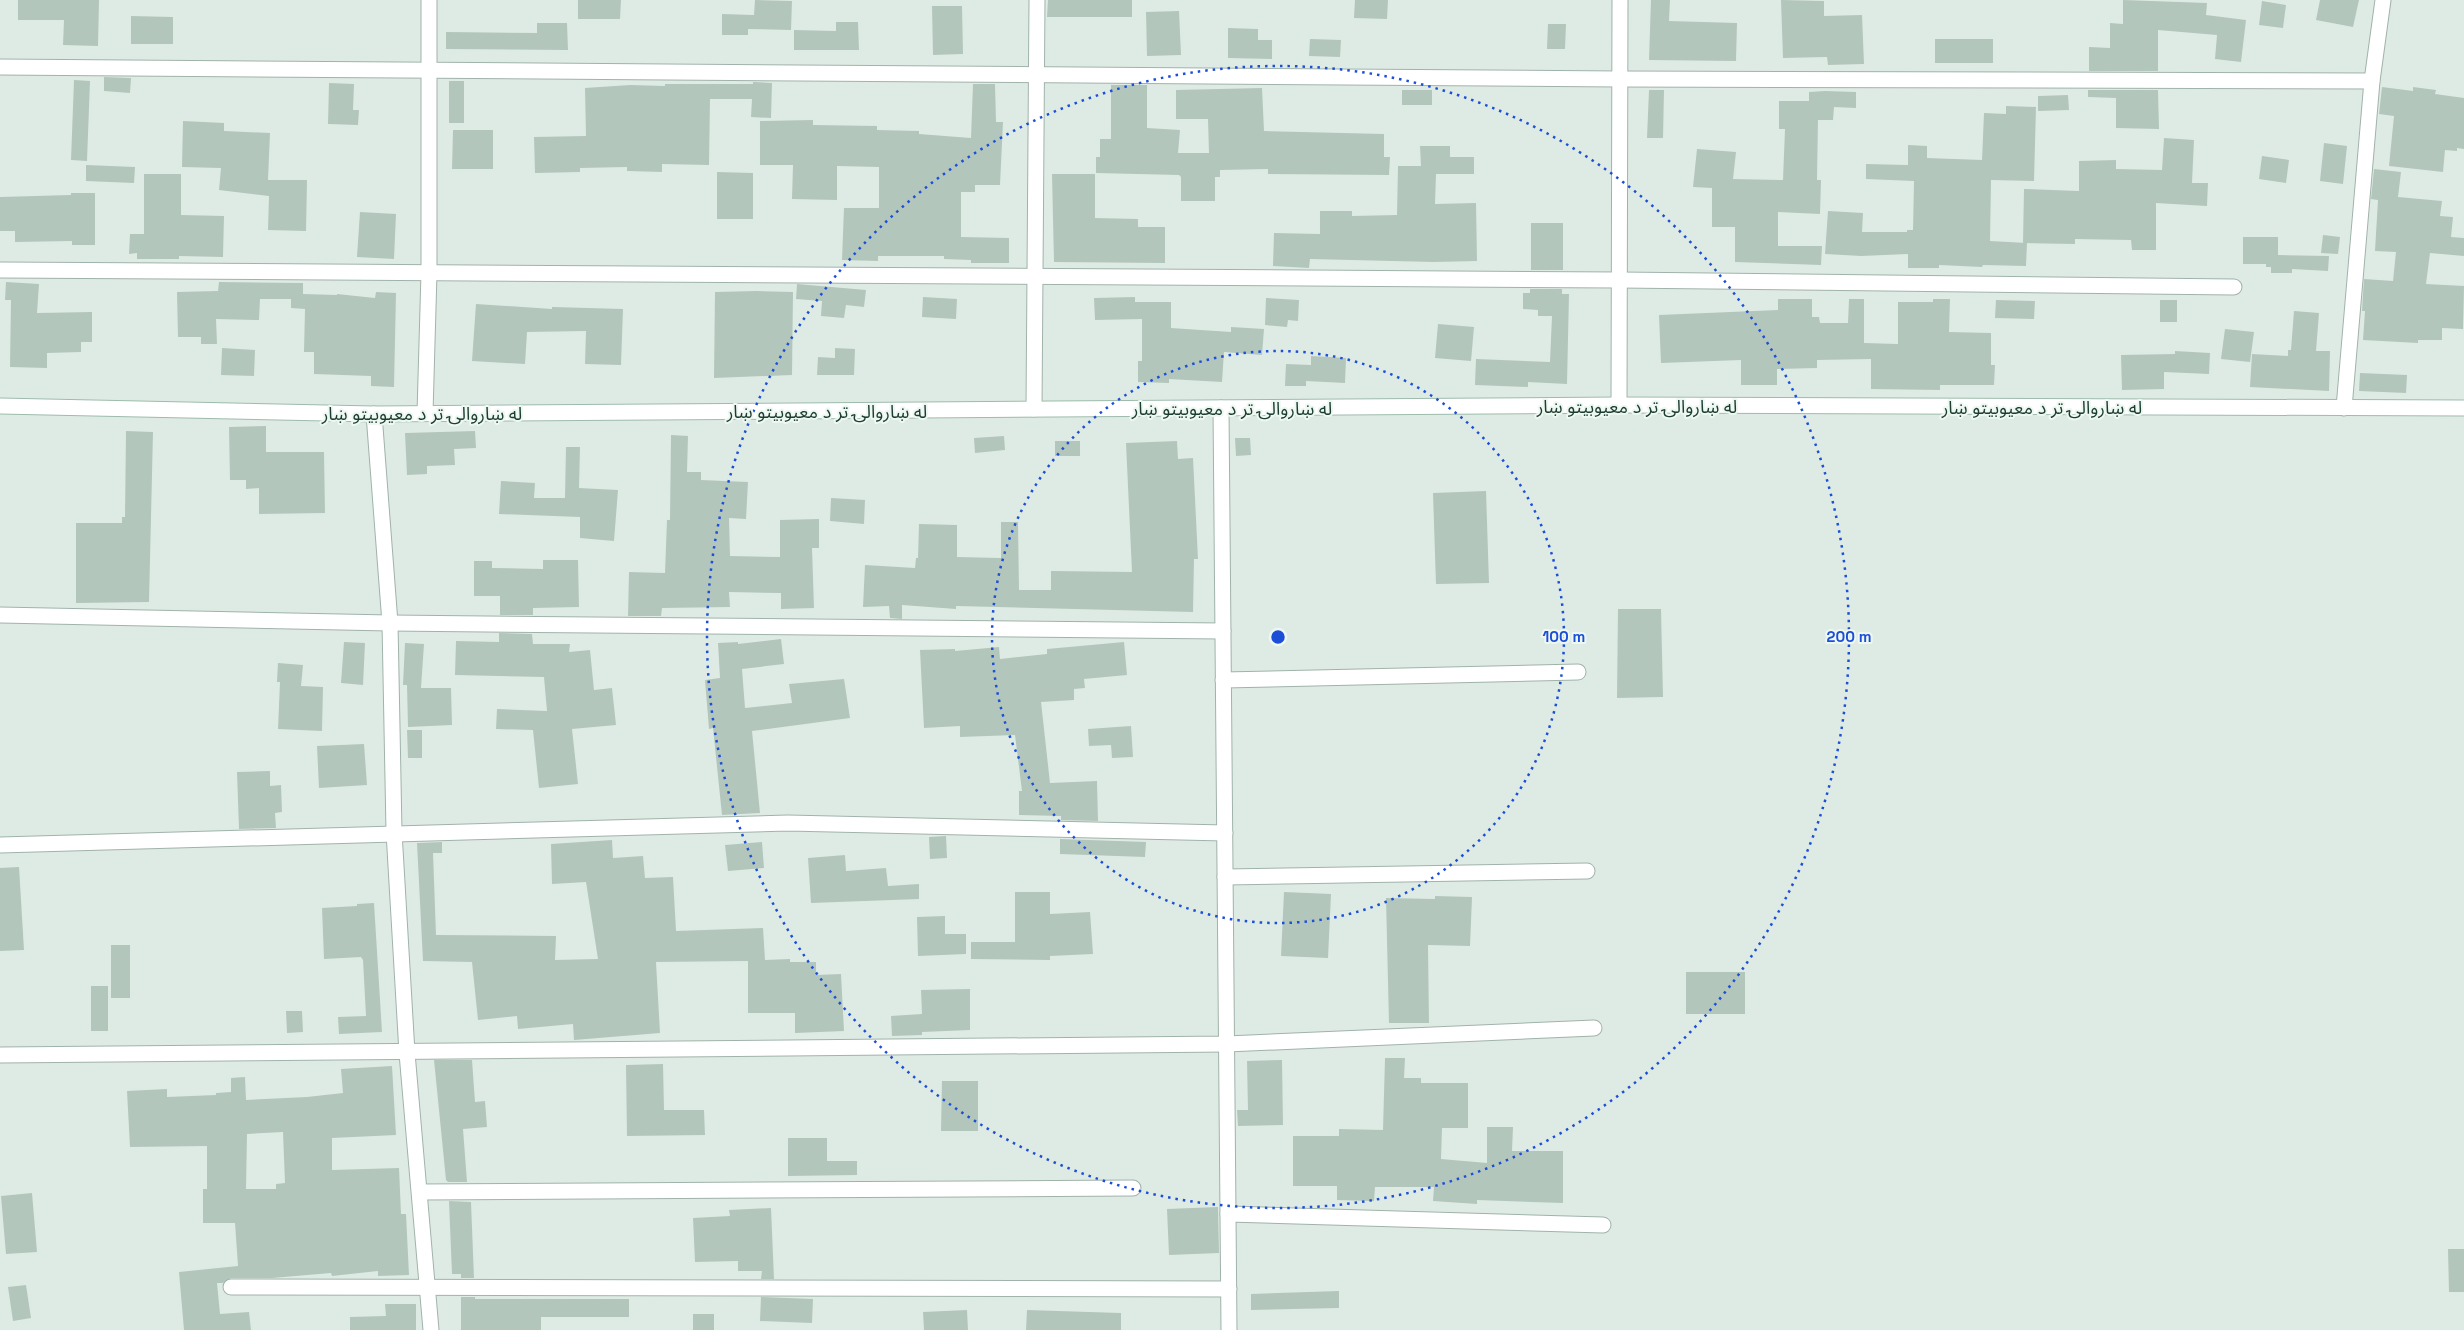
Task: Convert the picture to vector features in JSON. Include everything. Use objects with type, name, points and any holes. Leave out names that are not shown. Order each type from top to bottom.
[{"type":"street","points":[[425,413],[428,273],[429,0]]},
{"type":"street","points":[[1034,409],[1037,0]]},
{"type":"street","points":[[1618,406],[1620,0]]},
{"type":"street","points":[[2344,408],[2372,81],[2383,0]]},
{"type":"street","points":[[0,66],[1620,80],[2372,81]]},
{"type":"street","points":[[0,270],[1619,280],[2234,287]]},
{"type":"street","name":"له ښاروالۍ تر د معیوبیتو ښار","points":[[0,406],[374,414],[1618,406],[2464,408]]},
{"type":"street","points":[[1221,408],[1229,1330]]},
{"type":"street","points":[[374,414],[390,623],[394,832],[407,1053],[431,1330]]},
{"type":"street","points":[[0,615],[390,623],[1223,631]]},
{"type":"street","points":[[1223,680],[1578,672]]},
{"type":"street","points":[[0,845],[394,832],[788,823],[1225,833]]},
{"type":"street","points":[[1225,877],[1587,871]]},
{"type":"street","points":[[0,1055],[407,1053],[1227,1044],[1594,1028]]},
{"type":"street","points":[[420,1192],[1133,1188]]},
{"type":"street","points":[[1228,1214],[1603,1226]]},
{"type":"street","points":[[232,1287],[1229,1289]]},
{"type":"building","points":[[18,0],[99,0],[98,46],[63,45],[64,20],[18,20]]},
{"type":"building","points":[[578,0],[621,0],[620,19],[578,19]]},
{"type":"building","points":[[755,0],[792,1],[791,30],[748,29],[748,35],[722,35],[722,14],[754,15]]},
{"type":"building","points":[[1048,0],[1132,0],[1132,17],[1047,17]]},
{"type":"building","points":[[1355,0],[1388,0],[1387,19],[1354,18]]},
{"type":"building","points":[[1651,0],[1670,0],[1669,21],[1737,23],[1736,61],[1649,60]]},
{"type":"building","points":[[1781,0],[1824,1],[1824,16],[1862,15],[1864,64],[1828,65],[1827,57],[1783,58]]},
{"type":"building","points":[[2123,0],[2207,3],[2206,15],[2246,20],[2241,62],[2215,59],[2217,35],[2158,30],[2158,71],[2089,71],[2089,47],[2110,48],[2110,23],[2123,24]]},
{"type":"building","points":[[2320,0],[2359,0],[2353,27],[2316,20]]},
{"type":"building","points":[[2262,1],[2286,5],[2283,28],[2259,25]]},
{"type":"building","points":[[932,6],[962,6],[963,54],[933,55]]},
{"type":"building","points":[[1179,11],[1181,55],[1147,56],[1146,12]]},
{"type":"building","points":[[131,16],[173,17],[173,44],[131,44]]},
{"type":"building","points":[[836,22],[858,22],[859,50],[794,50],[794,30],[836,31]]},
{"type":"building","points":[[537,23],[567,23],[568,50],[446,49],[446,32],[537,33]]},
{"type":"building","points":[[1548,24],[1566,24],[1565,49],[1547,49]]},
{"type":"building","points":[[1228,28],[1258,29],[1258,40],[1272,40],[1272,59],[1228,58]]},
{"type":"building","points":[[1310,39],[1341,40],[1340,57],[1309,56]]},
{"type":"building","points":[[1935,39],[1993,39],[1993,63],[1935,63]]},
{"type":"building","points":[[104,77],[131,78],[130,93],[104,91]]},
{"type":"building","points":[[74,80],[90,81],[87,161],[71,160]]},
{"type":"building","points":[[449,81],[464,81],[464,123],[449,123]]},
{"type":"building","points":[[753,82],[772,83],[771,118],[751,117],[752,99],[710,99],[709,165],[662,164],[662,172],[627,171],[627,167],[580,168],[580,172],[535,173],[534,137],[586,136],[585,88],[630,85],[665,86],[665,84],[753,84]]},
{"type":"building","points":[[329,83],[354,84],[353,110],[359,110],[358,125],[328,124]]},
{"type":"building","points":[[973,84],[995,84],[996,122],[1003,122],[1000,185],[975,185],[975,192],[961,192],[961,237],[1009,238],[1009,263],[971,263],[971,260],[944,259],[944,256],[878,256],[878,261],[842,260],[844,208],[879,208],[879,167],[837,166],[837,200],[792,199],[793,165],[760,165],[760,121],[813,120],[813,125],[877,126],[877,130],[919,131],[919,134],[971,138]]},
{"type":"building","points":[[1111,85],[1147,85],[1147,128],[1180,130],[1178,153],[1209,153],[1208,119],[1176,119],[1176,90],[1262,88],[1264,131],[1384,134],[1384,157],[1390,157],[1389,175],[1268,174],[1268,169],[1220,170],[1220,177],[1215,177],[1215,201],[1181,201],[1181,177],[1179,175],[1096,173],[1096,157],[1100,157],[1100,139],[1111,139]]},
{"type":"building","points":[[2382,87],[2413,91],[2413,87],[2436,90],[2435,94],[2464,98],[2464,149],[2457,148],[2457,151],[2445,150],[2443,172],[2389,166],[2394,116],[2379,114]]},
{"type":"building","points":[[1402,90],[1432,90],[1432,105],[1402,105]]},
{"type":"building","points":[[1649,90],[1664,90],[1663,138],[1647,138]]},
{"type":"building","points":[[2088,90],[2158,90],[2159,129],[2116,128],[2116,98],[2088,97]]},
{"type":"building","points":[[1809,92],[1856,92],[1856,108],[1834,107],[1833,120],[1818,120],[1817,180],[1821,180],[1820,214],[1778,212],[1778,246],[1822,246],[1821,265],[1735,262],[1735,227],[1712,227],[1712,188],[1693,187],[1697,149],[1736,152],[1733,179],[1783,180],[1785,129],[1779,129],[1779,101],[1809,101]]},
{"type":"building","points":[[2068,95],[2069,110],[2038,111],[2038,96]]},
{"type":"building","points":[[2006,106],[2036,107],[2034,181],[1991,180],[1990,241],[2027,243],[2026,266],[1983,265],[1982,267],[1939,265],[1939,268],[1908,268],[1908,254],[1861,256],[1825,254],[1828,211],[1863,213],[1862,232],[1907,232],[1907,230],[1913,230],[1914,181],[1866,179],[1866,164],[1908,165],[1908,145],[1927,146],[1927,158],[1982,160],[1984,113],[2006,114]]},
{"type":"building","points":[[183,121],[224,123],[224,131],[270,133],[268,180],[307,180],[306,231],[268,230],[269,196],[219,190],[221,168],[182,167]]},
{"type":"building","points":[[453,130],[493,130],[493,169],[452,169]]},
{"type":"building","points":[[2164,138],[2194,140],[2192,183],[2208,183],[2207,206],[2156,203],[2156,250],[2132,250],[2131,240],[2075,239],[2075,244],[2023,243],[2024,189],[2079,191],[2079,161],[2116,160],[2116,169],[2162,170]]},
{"type":"building","points":[[2324,143],[2347,146],[2343,184],[2320,181]]},
{"type":"building","points":[[1420,146],[1450,146],[1450,157],[1474,157],[1474,174],[1436,174],[1435,204],[1476,203],[1477,261],[1434,262],[1310,259],[1309,268],[1273,266],[1274,233],[1320,234],[1320,211],[1352,211],[1352,216],[1397,215],[1398,166],[1421,166]]},
{"type":"building","points":[[2262,156],[2289,160],[2286,183],[2259,179]]},
{"type":"building","points":[[86,165],[135,167],[134,183],[86,181]]},
{"type":"building","points":[[2374,169],[2401,172],[2398,197],[2442,201],[2440,216],[2453,217],[2451,237],[2464,238],[2464,256],[2430,253],[2426,284],[2464,286],[2463,329],[2442,328],[2442,340],[2418,340],[2418,343],[2363,340],[2365,311],[2362,311],[2364,279],[2393,281],[2396,252],[2375,251],[2378,200],[2371,199]]},
{"type":"building","points":[[717,172],[753,173],[753,219],[717,219]]},
{"type":"building","points":[[144,174],[181,174],[181,215],[224,216],[223,257],[179,256],[179,259],[137,259],[137,253],[129,254],[130,234],[144,234]]},
{"type":"building","points":[[1052,174],[1095,174],[1095,218],[1138,219],[1138,227],[1165,227],[1165,263],[1054,262]]},
{"type":"building","points":[[71,193],[95,193],[95,245],[72,245],[72,241],[15,242],[15,231],[0,231],[0,197],[71,195]]},
{"type":"building","points":[[360,212],[396,214],[394,259],[357,257]]},
{"type":"building","points":[[1531,223],[1563,223],[1563,270],[1531,270]]},
{"type":"building","points":[[2323,235],[2340,237],[2338,254],[2321,253]]},
{"type":"building","points":[[2243,237],[2278,237],[2278,255],[2329,256],[2328,271],[2292,269],[2292,273],[2271,273],[2271,267],[2266,267],[2266,264],[2243,264]]},
{"type":"building","points":[[6,282],[39,284],[37,313],[92,312],[92,342],[81,342],[81,352],[47,353],[47,368],[10,367],[11,300],[5,300]]},
{"type":"building","points":[[219,282],[303,283],[303,294],[337,294],[375,298],[376,292],[396,293],[394,387],[371,386],[371,376],[314,374],[314,352],[304,352],[305,309],[291,308],[291,299],[260,299],[259,320],[216,319],[217,344],[201,344],[201,337],[178,337],[177,292],[218,291]]},
{"type":"building","points":[[797,284],[866,290],[864,307],[846,305],[844,318],[821,316],[822,301],[796,299]]},
{"type":"building","points":[[1530,289],[1562,289],[1562,294],[1569,294],[1567,384],[1528,382],[1528,387],[1475,385],[1476,359],[1550,362],[1552,316],[1538,316],[1538,310],[1523,309],[1523,293],[1530,293]]},
{"type":"building","points":[[715,292],[793,292],[792,375],[714,378]]},
{"type":"building","points":[[923,297],[957,299],[956,319],[922,317]]},
{"type":"building","points":[[1135,297],[1135,302],[1171,302],[1171,328],[1231,332],[1231,327],[1264,329],[1262,355],[1224,352],[1222,382],[1169,379],[1169,383],[1138,382],[1138,361],[1142,361],[1142,319],[1095,320],[1094,298]]},
{"type":"building","points":[[1266,298],[1299,300],[1298,321],[1288,320],[1287,327],[1265,325]]},
{"type":"building","points":[[1778,299],[1812,299],[1812,317],[1819,317],[1820,323],[1848,323],[1849,299],[1864,299],[1864,343],[1898,344],[1898,302],[1933,302],[1933,299],[1950,299],[1949,332],[1991,333],[1991,365],[1995,365],[1994,385],[1940,385],[1940,390],[1871,389],[1871,359],[1817,360],[1817,368],[1777,369],[1777,385],[1741,385],[1741,360],[1661,363],[1659,315],[1778,310]]},
{"type":"building","points":[[1996,300],[2035,301],[2034,319],[1995,318]]},
{"type":"building","points":[[2160,300],[2177,300],[2177,322],[2160,322]]},
{"type":"building","points":[[476,304],[552,309],[552,307],[623,309],[621,365],[585,364],[586,331],[527,332],[525,364],[472,361]]},
{"type":"building","points":[[2294,311],[2319,313],[2316,351],[2330,351],[2329,391],[2250,387],[2252,354],[2288,356],[2288,350],[2291,350]]},
{"type":"building","points":[[1438,324],[1474,327],[1471,361],[1435,358]]},
{"type":"building","points":[[2225,329],[2254,332],[2250,362],[2221,359]]},
{"type":"building","points":[[222,348],[255,350],[254,376],[221,375]]},
{"type":"building","points":[[835,348],[855,349],[854,375],[817,375],[818,357],[835,358]]},
{"type":"building","points":[[2175,351],[2210,353],[2209,374],[2164,372],[2164,389],[2122,390],[2121,355],[2175,354]]},
{"type":"building","points":[[1311,356],[1346,358],[1345,383],[1306,381],[1306,386],[1285,386],[1286,364],[1311,365]]},
{"type":"building","points":[[2360,373],[2407,375],[2406,393],[2359,391]]},
{"type":"building","points":[[266,426],[266,452],[324,452],[325,513],[259,514],[259,488],[246,489],[246,480],[230,480],[229,427]]},
{"type":"building","points":[[126,431],[153,432],[149,602],[76,603],[76,523],[122,523],[122,517],[125,517]]},
{"type":"building","points":[[475,431],[476,448],[454,449],[455,465],[427,466],[427,474],[407,475],[405,433]]},
{"type":"building","points":[[671,435],[688,436],[687,472],[701,472],[701,480],[748,482],[746,519],[729,518],[730,556],[780,557],[780,520],[819,519],[819,548],[812,548],[814,608],[781,609],[781,593],[729,592],[730,607],[662,608],[661,616],[628,616],[629,572],[665,573],[667,520],[670,520]]},
{"type":"building","points":[[1004,436],[1005,450],[975,453],[974,438]]},
{"type":"building","points":[[1235,438],[1250,438],[1251,455],[1236,456]]},
{"type":"building","points":[[1055,441],[1080,441],[1080,456],[1055,456]]},
{"type":"building","points":[[1177,441],[1178,459],[1193,458],[1198,559],[1194,559],[1193,612],[956,606],[956,609],[902,605],[902,619],[890,618],[889,606],[863,607],[865,565],[915,568],[916,558],[918,558],[919,524],[957,525],[957,557],[1001,558],[1001,522],[1018,522],[1019,590],[1051,590],[1051,571],[1132,572],[1126,443]]},
{"type":"building","points":[[566,447],[580,447],[579,488],[618,490],[614,541],[580,538],[580,517],[499,514],[501,481],[535,483],[534,498],[565,498]]},
{"type":"building","points":[[1486,491],[1489,583],[1436,584],[1433,493]]},
{"type":"building","points":[[831,498],[865,500],[864,524],[830,521]]},
{"type":"building","points":[[543,560],[578,560],[579,607],[533,608],[533,615],[500,615],[500,596],[474,596],[474,561],[492,561],[492,568],[543,569]]},
{"type":"building","points":[[1618,609],[1661,609],[1663,697],[1617,698]]},
{"type":"building","points":[[499,633],[532,634],[533,644],[570,644],[569,652],[590,650],[594,690],[612,688],[616,725],[572,729],[578,784],[539,788],[533,730],[496,729],[497,709],[547,711],[544,677],[455,675],[456,641],[499,642]]},
{"type":"building","points":[[781,639],[784,664],[742,669],[745,708],[792,703],[789,684],[844,679],[850,718],[752,731],[760,813],[722,815],[713,728],[709,729],[705,680],[720,678],[718,643],[738,642],[738,644]]},
{"type":"building","points":[[344,642],[365,643],[363,685],[341,683]]},
{"type":"building","points":[[1124,642],[1127,675],[1084,679],[1085,688],[1074,689],[1074,700],[1041,702],[1050,783],[1097,781],[1098,821],[1061,820],[1061,816],[1019,815],[1019,791],[1022,791],[1015,735],[960,737],[960,726],[924,728],[920,650],[955,649],[955,651],[999,647],[1000,659],[1047,654],[1047,649]]},
{"type":"building","points":[[405,643],[424,644],[421,688],[451,688],[452,725],[408,727],[407,685],[403,685]]},
{"type":"building","points":[[278,663],[303,665],[301,686],[323,687],[322,731],[278,729],[280,682],[277,682]]},
{"type":"building","points":[[1131,726],[1133,757],[1112,758],[1111,745],[1089,746],[1088,729]]},
{"type":"building","points":[[407,730],[422,730],[422,758],[408,758]]},
{"type":"building","points":[[364,744],[367,785],[319,788],[317,746]]},
{"type":"building","points":[[270,771],[270,786],[281,785],[282,812],[275,813],[276,828],[239,829],[237,772]]},
{"type":"building","points":[[946,836],[947,858],[930,859],[929,837]]},
{"type":"building","points":[[1060,839],[1146,842],[1145,857],[1060,854]]},
{"type":"building","points":[[612,840],[613,858],[643,856],[645,878],[673,877],[676,931],[763,928],[765,960],[790,959],[790,962],[816,962],[816,975],[841,974],[844,1031],[795,1033],[795,1013],[748,1013],[748,961],[656,962],[660,1033],[574,1040],[573,1024],[518,1029],[517,1016],[478,1020],[472,962],[423,961],[417,843],[442,842],[442,853],[433,853],[436,935],[556,936],[555,960],[598,959],[586,882],[552,884],[551,844]]},
{"type":"building","points":[[762,842],[764,868],[728,871],[725,845]]},
{"type":"building","points":[[845,855],[846,871],[886,868],[888,886],[919,884],[919,899],[811,903],[808,858]]},
{"type":"building","points":[[19,867],[24,950],[0,951],[0,868]]},
{"type":"building","points":[[1015,892],[1050,892],[1050,914],[1090,912],[1093,954],[1050,956],[1050,960],[971,959],[971,942],[1015,942]]},
{"type":"building","points":[[1284,892],[1331,894],[1328,958],[1281,956]]},
{"type":"building","points":[[1435,896],[1472,897],[1470,946],[1428,945],[1429,1023],[1389,1023],[1386,898],[1435,899]]},
{"type":"building","points":[[374,903],[382,1032],[339,1034],[338,1017],[366,1016],[363,960],[361,957],[324,959],[322,908]]},
{"type":"building","points":[[945,916],[945,934],[966,934],[966,954],[918,956],[917,917]]},
{"type":"building","points":[[111,945],[130,945],[130,998],[111,998]]},
{"type":"building","points":[[1686,972],[1745,972],[1745,1014],[1686,1014]]},
{"type":"building","points":[[91,986],[108,986],[108,1031],[91,1031]]},
{"type":"building","points":[[970,989],[970,1030],[922,1032],[922,1035],[892,1036],[891,1016],[922,1014],[921,990]]},
{"type":"building","points":[[286,1011],[302,1011],[303,1032],[287,1033]]},
{"type":"building","points":[[1385,1058],[1405,1058],[1404,1078],[1421,1078],[1421,1083],[1468,1083],[1468,1128],[1442,1128],[1441,1159],[1487,1163],[1487,1127],[1513,1127],[1512,1151],[1563,1151],[1563,1203],[1477,1200],[1477,1204],[1433,1201],[1434,1187],[1375,1187],[1374,1201],[1337,1200],[1337,1186],[1293,1186],[1293,1136],[1339,1136],[1339,1129],[1383,1130]]},
{"type":"building","points":[[434,1060],[472,1060],[475,1102],[485,1101],[487,1127],[463,1129],[467,1182],[448,1182],[446,1180]]},
{"type":"building","points":[[1282,1060],[1283,1125],[1238,1126],[1237,1110],[1248,1110],[1247,1061]]},
{"type":"building","points":[[663,1064],[664,1110],[704,1110],[705,1135],[627,1136],[626,1065]]},
{"type":"building","points":[[392,1066],[396,1135],[332,1138],[332,1170],[399,1168],[401,1214],[406,1214],[409,1275],[378,1276],[378,1271],[332,1276],[331,1273],[272,1278],[231,1278],[223,1283],[217,1283],[220,1314],[249,1312],[251,1330],[184,1330],[179,1272],[238,1266],[235,1223],[203,1223],[203,1189],[207,1189],[207,1146],[130,1147],[127,1091],[167,1089],[167,1097],[216,1095],[216,1093],[231,1092],[231,1078],[245,1077],[246,1100],[307,1097],[343,1093],[341,1069]],"holes":[[[283,1132],[285,1183],[276,1184],[276,1189],[246,1189],[247,1134]]]},
{"type":"building","points":[[942,1081],[978,1081],[978,1131],[941,1131]]},
{"type":"building","points":[[788,1138],[827,1138],[827,1161],[857,1161],[857,1175],[788,1176]]},
{"type":"building","points":[[32,1193],[37,1252],[6,1254],[1,1196]]},
{"type":"building","points":[[449,1201],[471,1202],[474,1278],[461,1278],[461,1274],[452,1274]]},
{"type":"building","points":[[1218,1207],[1219,1253],[1169,1255],[1167,1209]]},
{"type":"building","points":[[771,1208],[774,1279],[761,1279],[762,1271],[738,1271],[738,1261],[695,1262],[693,1218],[730,1216],[729,1210]]},
{"type":"building","points":[[2448,1249],[2464,1249],[2464,1292],[2449,1292]]},
{"type":"building","points":[[26,1285],[31,1318],[13,1321],[8,1287]]},
{"type":"building","points":[[1339,1291],[1339,1308],[1251,1310],[1251,1294]]},
{"type":"building","points":[[461,1297],[475,1297],[475,1299],[629,1299],[629,1317],[541,1317],[541,1330],[461,1330]]},
{"type":"building","points":[[761,1297],[813,1299],[812,1323],[760,1321]]},
{"type":"building","points":[[385,1304],[416,1304],[416,1330],[350,1330],[350,1317],[386,1316]]},
{"type":"building","points":[[967,1310],[968,1330],[924,1330],[923,1312]]},
{"type":"building","points":[[1027,1310],[1121,1313],[1121,1330],[1026,1330]]},
{"type":"building","points":[[693,1314],[714,1314],[714,1330],[693,1330]]}]
